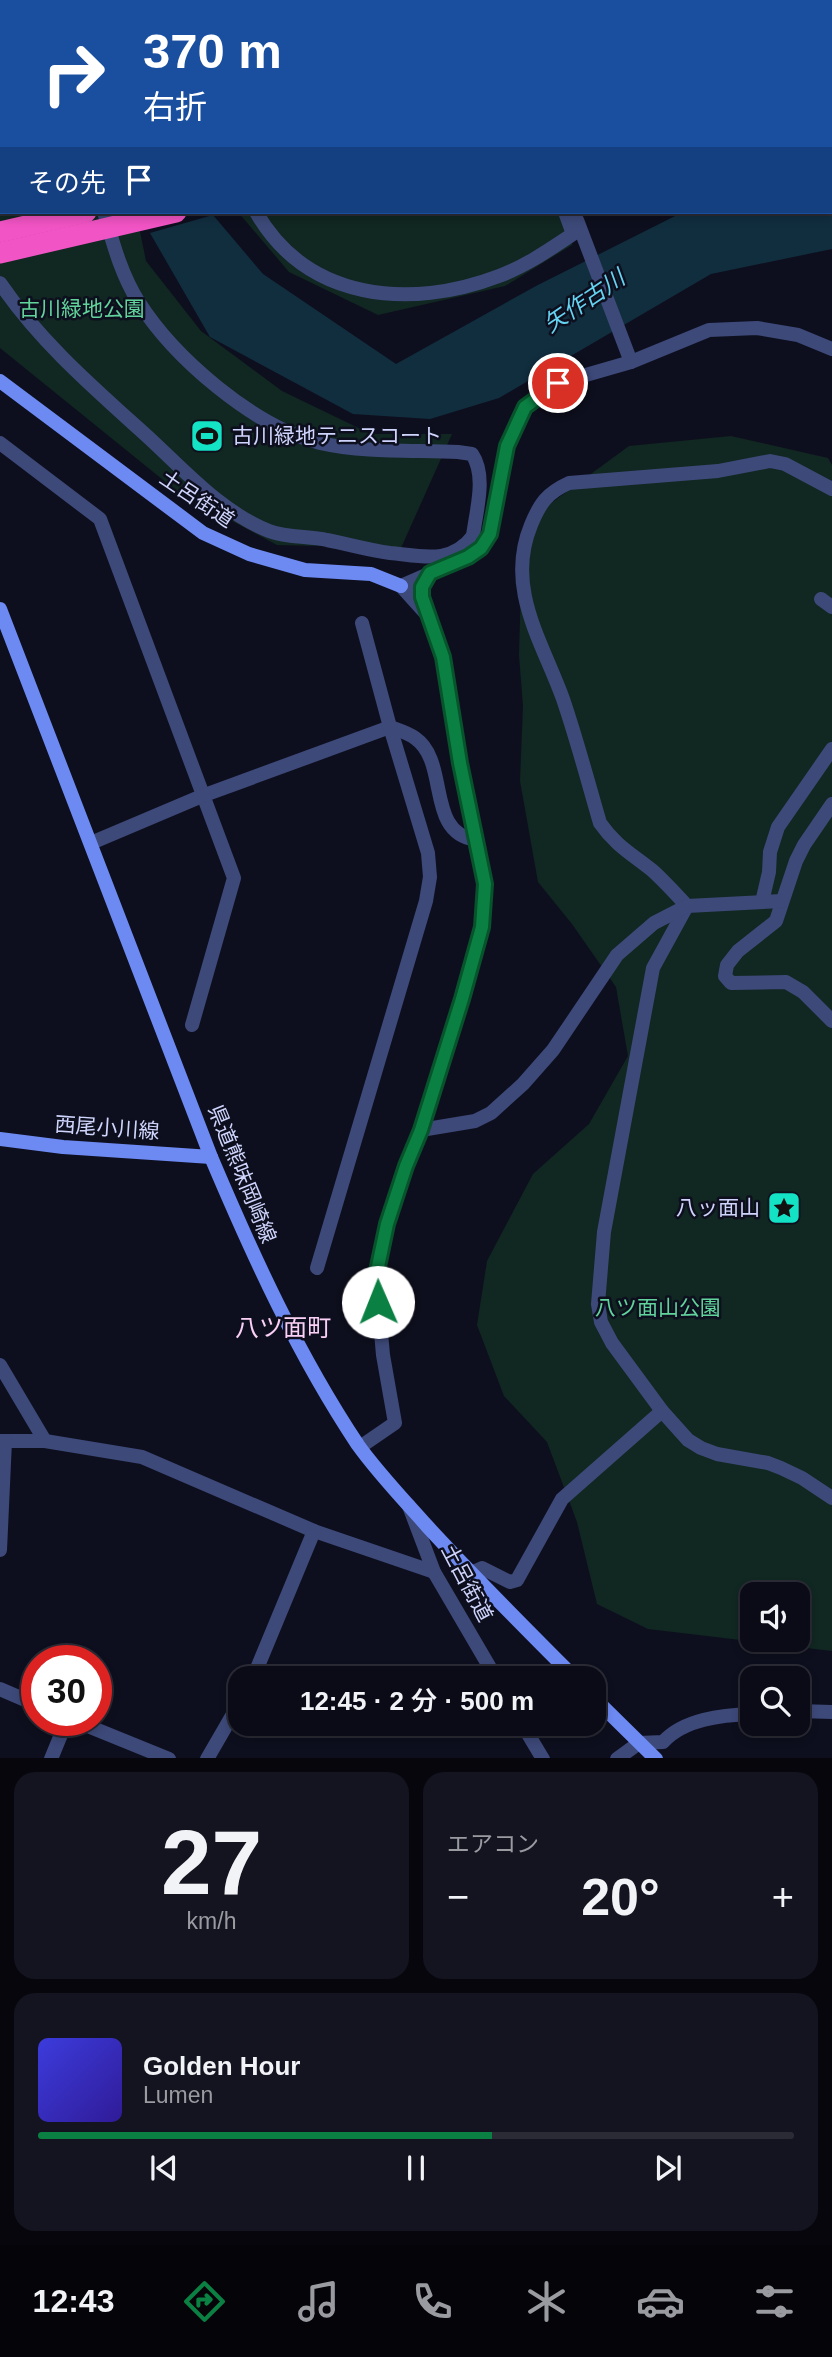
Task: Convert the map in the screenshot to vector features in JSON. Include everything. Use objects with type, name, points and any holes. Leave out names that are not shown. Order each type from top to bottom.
[{"type":"highway","points":[[0,232],[77,214]]},
{"type":"highway","points":[[0,253],[167,214]]},
{"type":"main road","name":"土呂街道","points":[[0,381],[203,533],[249,554],[294,567],[371,574],[401,586]]},
{"type":"main road","name":"県道熊味岡崎線","points":[[1,618],[91,843],[211,1157],[248,1246],[282,1313],[360,1447],[408,1505],[471,1573],[563,1666]]},
{"type":"main road","name":"西尾小川線","points":[[0,1139],[63,1147],[211,1157]]},
{"type":"main road","points":[[606,1710],[655,1758]]},
{"type":"street","points":[[105,214],[119,263],[138,301],[174,349],[220,388],[268,423],[314,441],[350,448],[472,454],[479,464],[480,478],[477,542],[468,557],[401,586],[429,617]]},
{"type":"street","points":[[258,214],[280,242],[314,272],[359,291],[403,296],[452,289],[486,280],[536,259],[573,234],[566,214]]},
{"type":"street","points":[[575,214],[631,362]]},
{"type":"street","points":[[0,283],[21,313],[70,365],[225,508],[271,532],[326,540],[367,550],[431,557],[453,554],[490,534],[507,446],[525,407],[558,383],[631,362],[709,330],[757,328],[798,335],[832,349]]},
{"type":"street","points":[[0,443],[100,519],[234,878],[192,1025]]},
{"type":"street","points":[[687,906],[651,870],[611,840],[600,823],[563,700],[530,617],[522,586],[520,563],[526,537],[537,511],[551,491],[569,483],[718,471],[769,461],[785,464],[832,489]]},
{"type":"street","points":[[360,1447],[395,1423],[383,1355],[376,1276],[387,1224],[421,1130],[482,927],[485,884],[460,763],[443,657],[422,597],[422,587],[430,573]]},
{"type":"street","points":[[317,1268],[430,877],[428,853],[362,623]]},
{"type":"street","points":[[91,843],[202,796],[390,727],[417,739],[432,763],[443,812],[448,821],[460,834],[476,840]]},
{"type":"street","points":[[762,902],[769,872],[770,852],[778,827],[832,749]]},
{"type":"street","points":[[832,804],[804,845],[776,921],[738,951],[727,965],[725,976],[731,983],[771,981],[793,984],[832,1021]]},
{"type":"street","points":[[421,1130],[475,1121],[491,1112],[523,1084],[553,1050],[617,955],[654,923],[687,906],[782,901]]},
{"type":"street","points":[[687,906],[653,968],[604,1232],[598,1304],[601,1322],[612,1343],[662,1412],[688,1440],[701,1448],[737,1458],[768,1462],[802,1478],[832,1498]]},
{"type":"street","points":[[0,1365],[45,1441]]},
{"type":"street","points":[[471,1573],[482,1568],[510,1582],[517,1580],[562,1499],[662,1412]]},
{"type":"street","points":[[0,1550],[2,1441],[45,1441],[142,1457],[314,1531],[434,1572]]},
{"type":"street","name":"土呂街道","points":[[408,1505],[434,1572],[489,1666]]},
{"type":"street","points":[[258,1666],[314,1531]]},
{"type":"street","points":[[0,1689],[21,1698]]},
{"type":"street","points":[[810,1712],[832,1712]]},
{"type":"street","points":[[618,1758],[639,1743],[663,1742],[671,1733],[687,1724],[740,1716]]},
{"type":"street","points":[[208,1758],[228,1723]]},
{"type":"street","points":[[51,1758],[60,1736]]},
{"type":"street","points":[[112,1736],[167,1758]]},
{"type":"street","points":[[529,1736],[542,1758]]},
{"type":"green space","name":"古川緑地公園","points":[[0,214],[136,214],[146,261],[201,331],[282,391],[371,434],[452,434],[401,548],[277,545],[178,492],[0,348]]},
{"type":"green space","points":[[240,214],[571,214],[572,219],[572,245],[505,286],[378,315],[289,272]]},
{"type":"green space","name":"八ツ面山公園","points":[[731,436],[828,458],[832,465],[832,1651],[810,1648],[810,1582],[740,1582],[740,1640],[648,1629],[597,1604],[577,1522],[547,1442],[504,1396],[477,1325],[487,1261],[533,1174],[589,1124],[628,1056],[616,987],[572,924],[538,882],[520,781],[523,706],[519,655],[521,585],[539,512],[629,446]]},
{"type":"water","name":"矢作古川","points":[[679,214],[832,214],[832,249],[711,274],[499,398],[430,419],[353,414],[210,337],[150,233],[213,215],[263,274],[396,364],[536,286]]},
{"type":"place","name":"古川緑地テニスコート","points":[[207,436]]},
{"type":"place","name":"八ッ面山","points":[[784,1208]]},
{"type":"district","name":"八ツ面町","points":[[283,1328]]},
{"type":"route","points":[[378,1302],[376,1276],[387,1224],[436,1086],[462,999],[482,927],[485,884],[460,763],[443,657],[422,597],[422,587],[430,573],[468,557],[481,548],[490,534],[507,446],[525,407],[558,383]]}]
